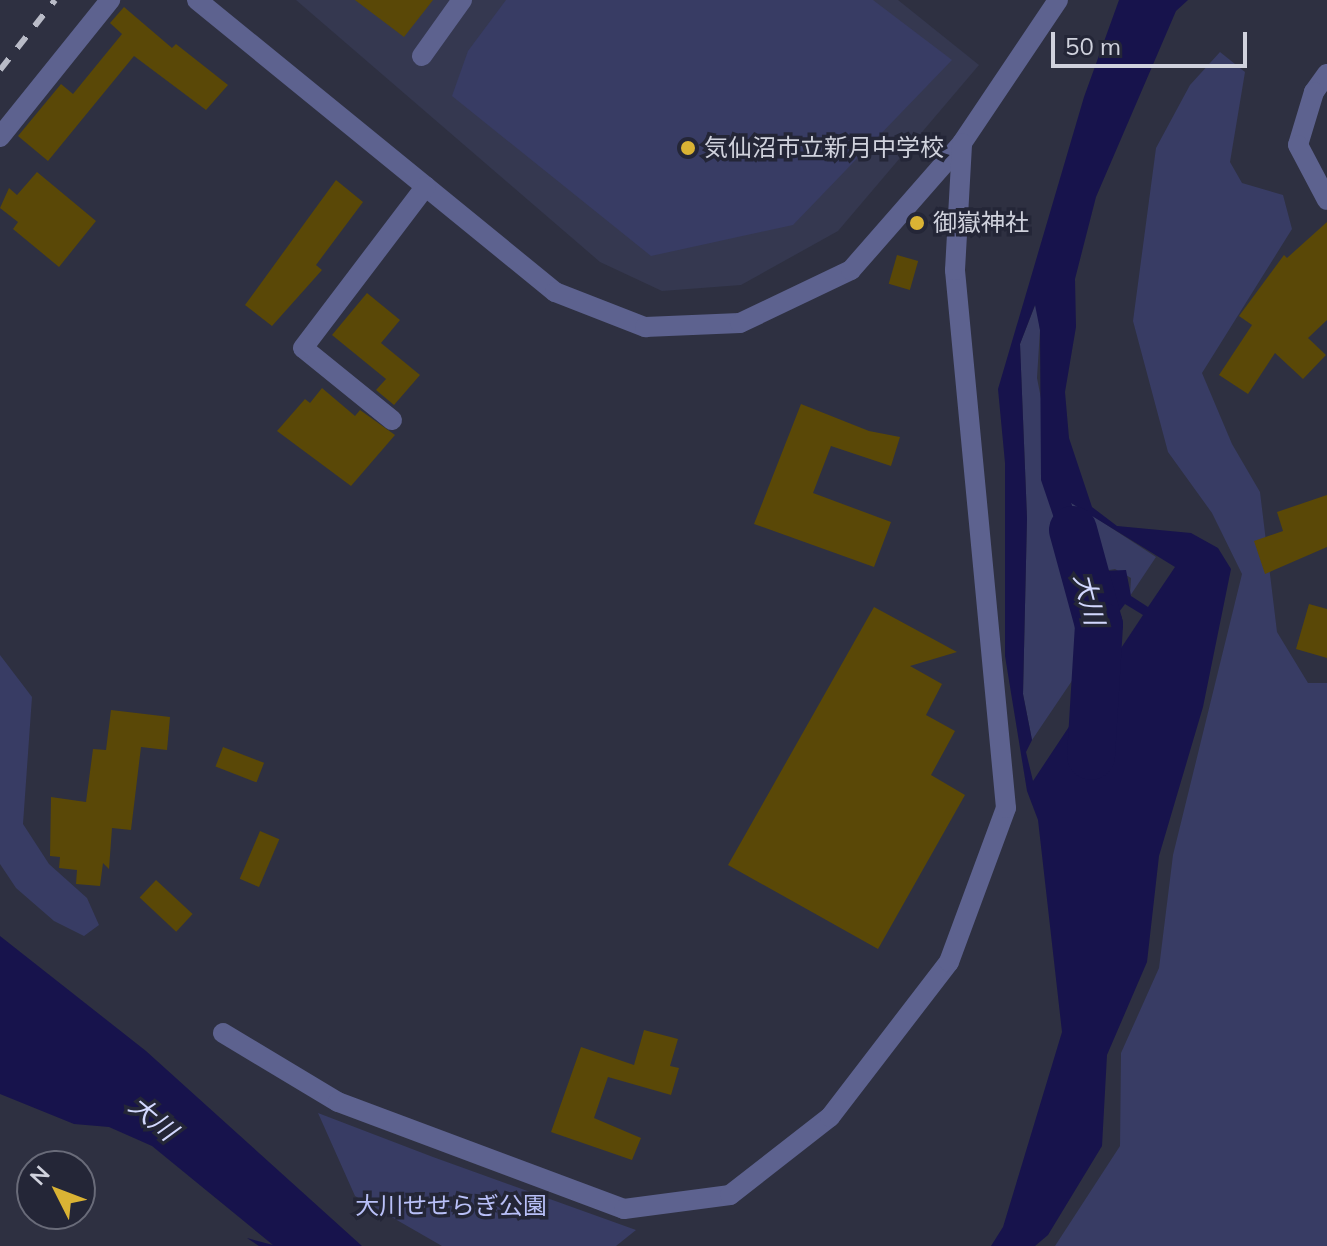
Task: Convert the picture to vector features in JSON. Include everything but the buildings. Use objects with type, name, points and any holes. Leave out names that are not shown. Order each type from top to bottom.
[{"type":"street","points":[[0,137],[110,0]]},
{"type":"street","points":[[197,0],[555,292],[645,327],[740,323],[851,270],[962,143],[1058,0]]},
{"type":"street","points":[[422,56],[462,0]]},
{"type":"street","points":[[1327,74],[1314,92],[1298,145],[1327,200]]},
{"type":"street","points":[[223,1033],[338,1102],[624,1209],[730,1195],[830,1117],[949,962],[1006,808],[955,270],[962,143]]},
{"type":"street","points":[[392,420],[303,348],[426,186]]},
{"type":"shaded area","name":"気仙沼市立新月中学校","points":[[296,0],[898,0],[979,65],[838,231],[741,285],[662,291],[600,262]]},
{"type":"green space","name":"気仙沼市立新月中学校","points":[[506,0],[873,0],[952,60],[793,225],[651,256],[452,96],[468,51]]},
{"type":"green space","points":[[1220,52],[1245,72],[1230,162],[1242,183],[1283,195],[1292,229],[1202,373],[1232,444],[1260,492],[1277,632],[1308,683],[1327,683],[1327,1246],[1055,1246],[1120,1146],[1121,1053],[1159,968],[1173,855],[1242,574],[1212,513],[1168,452],[1133,321],[1156,148],[1190,85]]},
{"type":"green space","points":[[1036,303],[1040,330],[1037,378],[1075,572],[1113,620],[1032,740],[1023,694],[1027,518],[1020,344]]},
{"type":"green space","points":[[1070,501],[1156,557],[1130,596],[1131,578],[1115,569],[1103,571],[1096,563]]},
{"type":"green space","points":[[0,655],[32,697],[23,824],[49,864],[87,898],[99,925],[84,936],[54,921],[16,888],[0,864]]},
{"type":"green space","name":"大川せせらぎ公園","points":[[318,1113],[636,1230],[616,1246],[442,1246],[355,1196]]},
{"type":"water","points":[[1119,0],[1188,0],[1176,11],[1096,197],[1075,279],[1076,327],[1065,392],[1069,438],[1092,507],[1117,526],[1191,533],[1218,548],[1231,569],[1203,707],[1159,856],[1147,962],[1107,1055],[1102,1146],[1048,1235],[1035,1246],[991,1246],[1003,1227],[1062,1032],[1038,820],[1027,791],[1005,656],[1005,463],[998,389],[1084,97]],"holes":[[[1035,305],[1040,330],[1041,480],[1058,530],[1075,572],[1113,620],[1125,604],[1143,615],[1033,781],[1026,752],[1032,740],[1023,694],[1027,518],[1020,344]],[[1071,503],[1175,567],[1148,607],[1131,596],[1126,570],[1103,571],[1096,563]]]},
{"type":"water","points":[[0,936],[146,1051],[362,1246],[259,1246],[247,1238],[273,1245],[152,1146],[109,1127],[74,1124],[0,1094]]},
{"type":"waterway","name":"大川","points":[[1073,530],[1099,625],[1091,756]]},
{"type":"railway","points":[[0,70],[55,0]]},
{"type":"place","name":"気仙沼市立新月中学校","points":[[688,148]]},
{"type":"place","name":"御嶽神社","points":[[917,223]]}]
